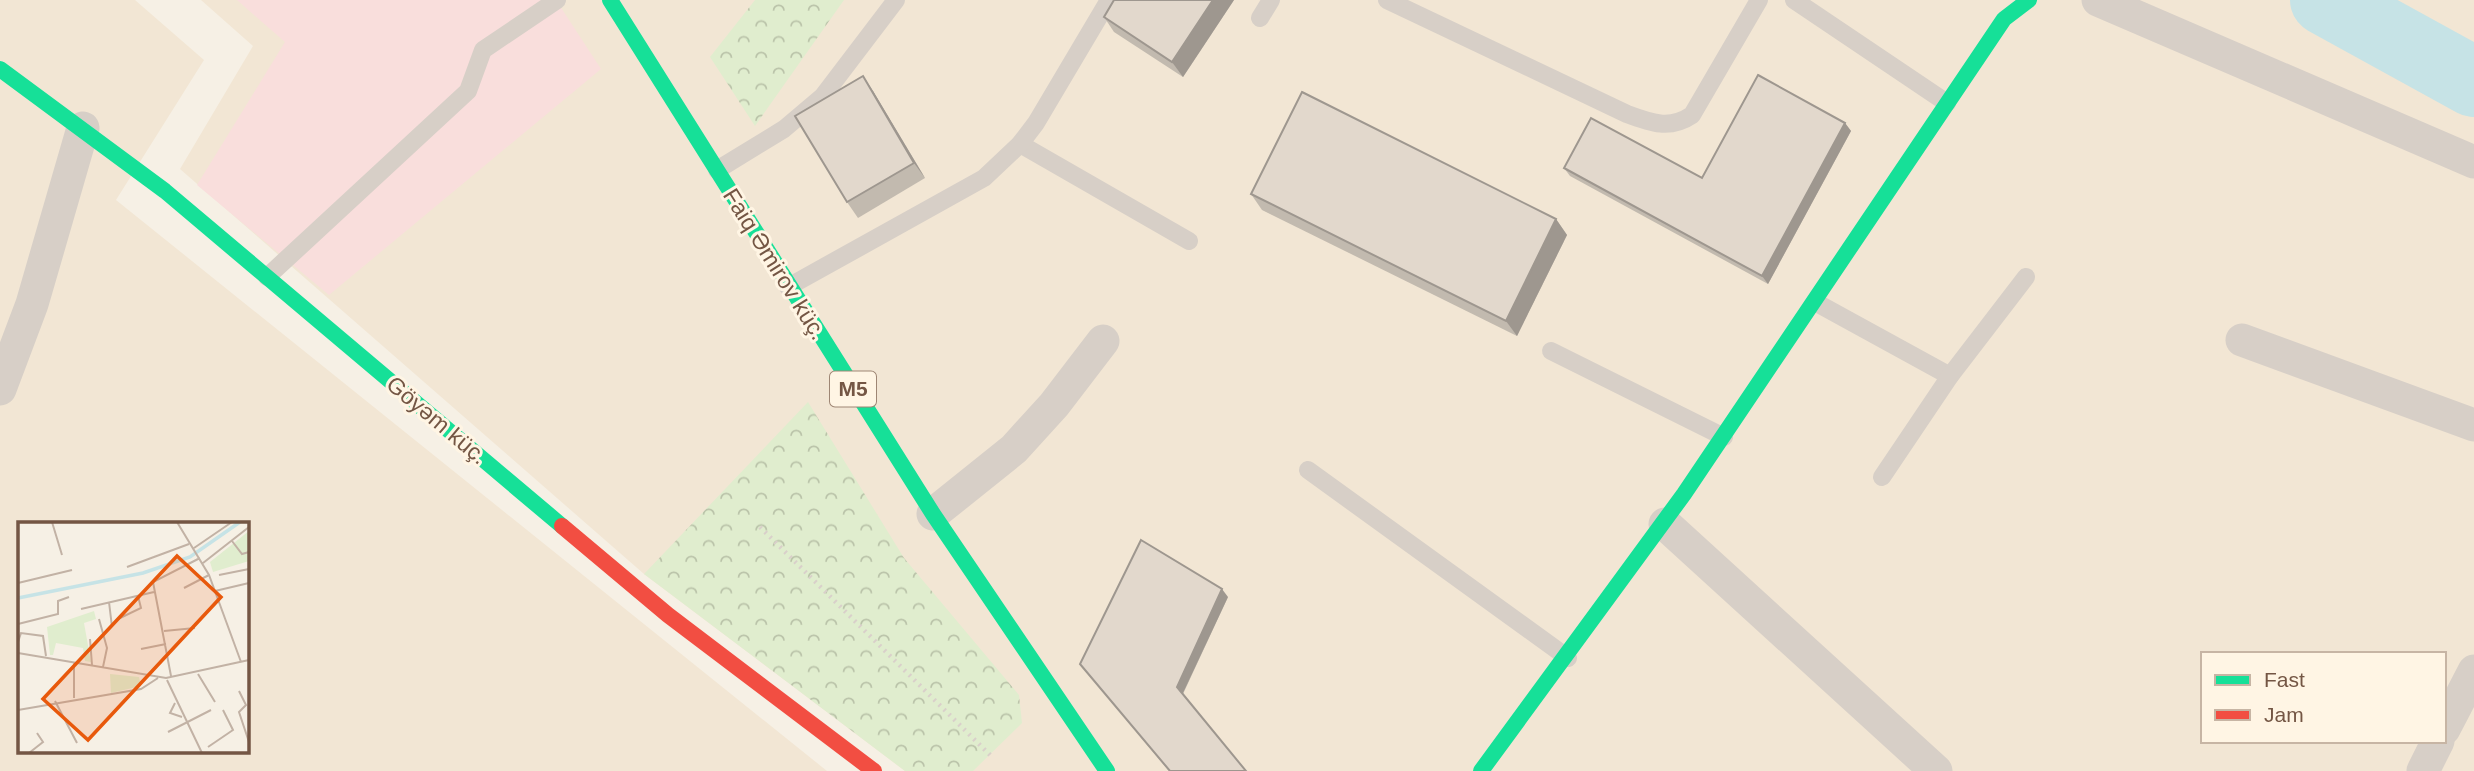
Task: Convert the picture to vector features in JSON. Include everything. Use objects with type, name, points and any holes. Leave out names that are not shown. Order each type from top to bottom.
[{"type":"main road","name":"Faiq Əmirov küç.","points":[[610,0],[933,514],[1107,771]]},
{"type":"main road","points":[[1481,771],[1568,659],[1665,524],[2004,19],[2029,0]]},
{"type":"main road","name":"Göyəm küç.","points":[[0,69],[83,128],[267,277],[668,615],[874,771]]},
{"type":"street","points":[[2098,0],[2474,162]]},
{"type":"street","points":[[0,389],[32,304],[83,128]]},
{"type":"street","points":[[2242,340],[2474,425]]},
{"type":"street","points":[[933,514],[1014,449],[1054,405],[1103,341]]},
{"type":"street","points":[[1665,524],[1936,771]]},
{"type":"street","points":[[2446,725],[2474,671]]},
{"type":"street","points":[[2423,771],[2437,743]]},
{"type":"lane","points":[[267,277],[468,91],[483,50],[557,0]]},
{"type":"lane","points":[[717,170],[784,129],[823,96],[896,0]]},
{"type":"lane","points":[[788,287],[984,178],[1037,124],[1109,0]]},
{"type":"lane","points":[[1260,18],[1271,0]]},
{"type":"lane","points":[[1387,0],[1627,114],[1654,124],[1679,124],[1692,115],[1759,0]]},
{"type":"lane","points":[[1794,0],[1947,103]]},
{"type":"lane","points":[[1020,144],[1189,242]]},
{"type":"lane","points":[[1882,477],[1950,376],[2026,276]]},
{"type":"lane","points":[[1815,302],[1950,376]]},
{"type":"lane","points":[[1551,351],[1724,437]]},
{"type":"lane","points":[[1308,470],[1568,659]]},
{"type":"path","points":[[760,527],[990,755]]},
{"type":"shaded area","points":[[0,0],[135,0],[204,60],[116,200],[827,771],[0,771]]},
{"type":"shaded area","points":[[201,0],[2474,0],[2474,771],[905,771],[644,574],[180,169],[253,46]]},
{"type":"shaded area","points":[[237,0],[556,0],[601,69],[329,295],[197,185],[285,42]]},
{"type":"green space","points":[[755,0],[844,0],[755,126],[710,57]]},
{"type":"green space","points":[[808,402],[904,558],[1019,695],[1022,723],[973,771],[905,771],[644,574]]},
{"type":"building","points":[[1114,0],[1213,0],[1172,62],[1104,17]]},
{"type":"building","points":[[1758,75],[1845,123],[1762,276],[1564,168],[1591,118],[1702,178]]},
{"type":"building","points":[[863,76],[914,163],[847,202],[795,116]]},
{"type":"building","points":[[1302,92],[1556,219],[1506,321],[1251,194]]},
{"type":"building","points":[[1141,540],[1222,589],[1177,687],[1246,771],[1170,771],[1080,664]]},
{"type":"waterway","points":[[2325,0],[2474,82]]},
{"type":"traffic: fast","points":[[610,0],[933,514],[1107,771]]},
{"type":"traffic: fast","points":[[1481,771],[1684,494],[2004,19],[2029,0]]},
{"type":"traffic: fast","points":[[0,69],[165,191],[562,526]]},
{"type":"traffic: jam","points":[[562,526],[668,615],[874,771]]}]
